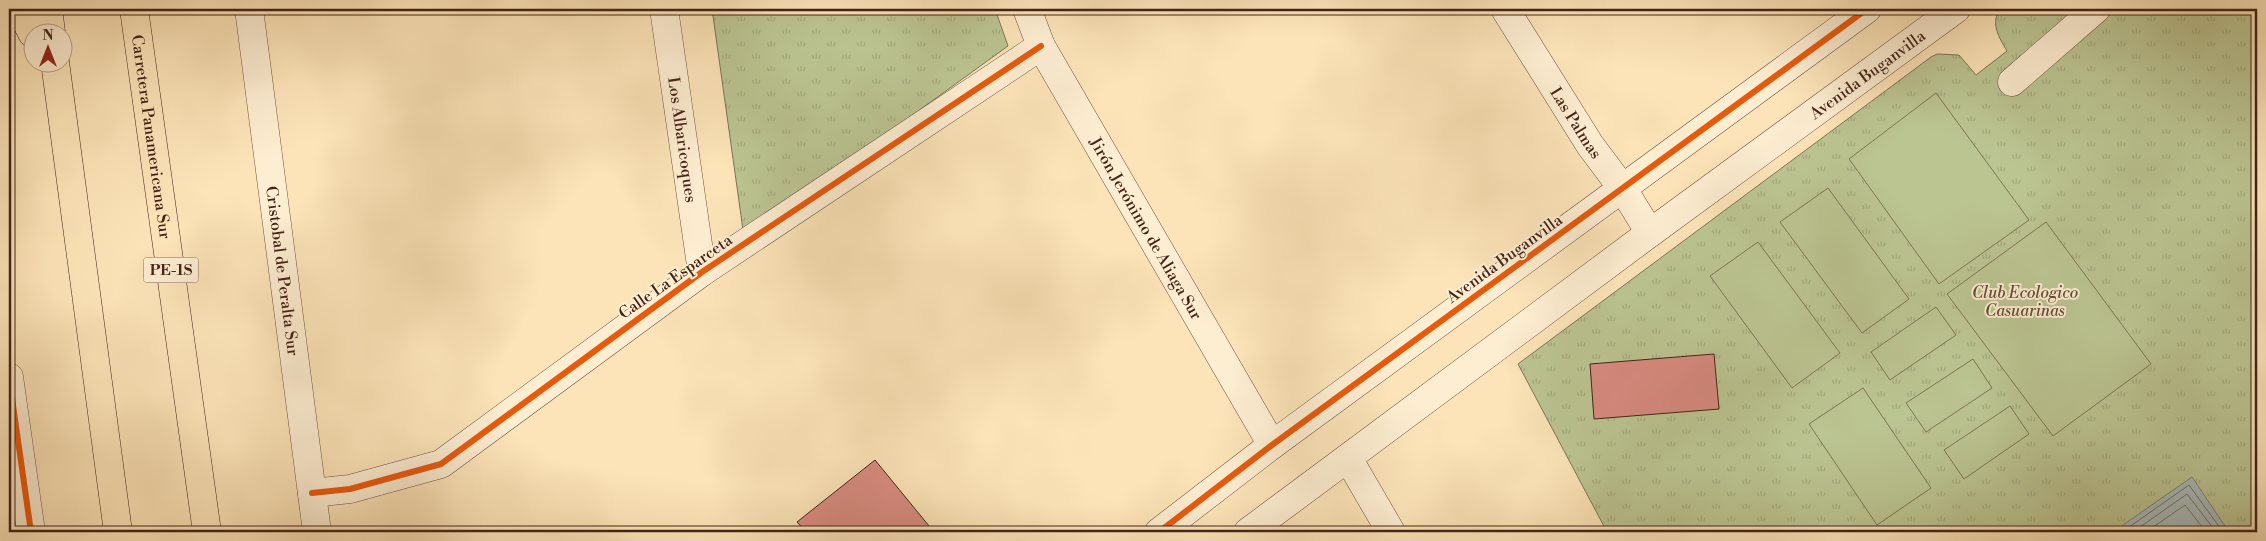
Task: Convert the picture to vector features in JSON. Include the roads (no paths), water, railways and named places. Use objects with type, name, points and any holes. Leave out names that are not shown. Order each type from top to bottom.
[{"type":"highway","points":[[20,9],[26,22]]},
{"type":"highway","points":[[48,9],[50,22]]},
{"type":"highway","name":"Carretera Panamericana Sur","points":[[134,9],[207,532]]},
{"type":"highway","points":[[54,72],[118,532]]},
{"type":"street","name":"Cristobal de Peralta Sur","points":[[249,9],[316,532]]},
{"type":"street","name":"Los Albaricoques","points":[[664,9],[702,272]]},
{"type":"street","name":"Jirón Jerónimo de Aliaga Sur","points":[[1027,9],[1041,46],[1272,445]]},
{"type":"street","name":"Las Palmas","points":[[1505,9],[1590,145],[1623,189],[1650,233]]},
{"type":"street","name":"Avenida Buganvilla","points":[[1159,532],[1272,445],[1867,9]]},
{"type":"street","name":"Avenida Buganvilla","points":[[1248,532],[1650,233],[1956,9]]},
{"type":"street","points":[[2012,82],[2096,9]]},
{"type":"street","name":"Calle La Esparceta","points":[[312,494],[350,488],[441,464],[702,272],[1041,46]]},
{"type":"street","points":[[9,377],[31,532]]},
{"type":"street","points":[[1348,458],[1391,532]]},
{"type":"water","points":[[2192,477],[2229,532],[2113,532]]},
{"type":"park label","name":"Club Ecologico Casuarinas","points":[[2025,301]]}]
